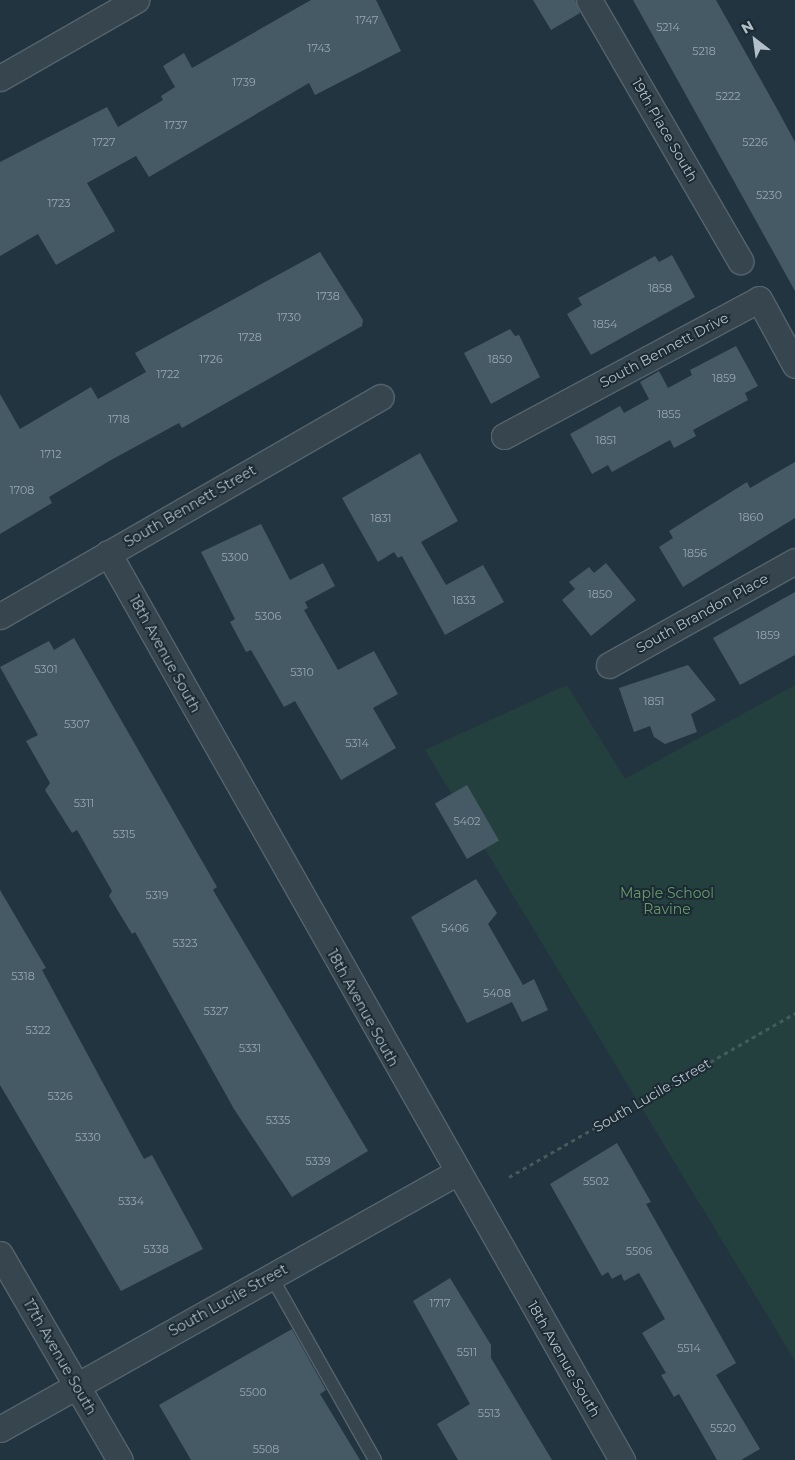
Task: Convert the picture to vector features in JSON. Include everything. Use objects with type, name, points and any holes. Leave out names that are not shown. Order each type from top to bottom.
[{"type":"street","points":[[0,78],[136,0]]},
{"type":"street","name":"19th Place South","points":[[590,0],[740,261]]},
{"type":"street","name":"South Bennett Drive","points":[[504,436],[760,299],[795,365]]},
{"type":"street","name":"South Bennett Street","points":[[0,616],[381,397]]},
{"type":"street","name":"18th Avenue South","points":[[108,553],[456,1173],[622,1460]]},
{"type":"street","name":"South Brandon Place","points":[[609,665],[795,561]]},
{"type":"street","name":"South Lucile Street","points":[[0,1429],[456,1173]]},
{"type":"street","name":"17th Avenue South","points":[[0,1254],[120,1460]]},
{"type":"lane","points":[[271,1276],[375,1460]]},
{"type":"path","name":"South Lucile Street","points":[[509,1177],[795,1013]]},
{"type":"green space","name":"Maple School Ravine","points":[[567,685],[625,779],[795,685],[795,1361],[425,750]]},
{"type":"building","points":[[311,0],[376,0],[401,51],[315,95],[309,83],[149,177],[136,156],[87,183],[115,231],[56,265],[38,234],[0,256],[0,162],[107,107],[118,127],[163,100],[161,96],[175,87],[163,66],[184,53],[192,68]]},
{"type":"building","points":[[533,0],[575,0],[580,13],[551,30]]},
{"type":"building","points":[[633,0],[716,0],[776,107],[795,142],[795,291]]},
{"type":"building","points":[[320,252],[363,320],[362,326],[182,428],[179,423],[111,460],[49,497],[52,503],[0,534],[0,394],[20,429],[91,387],[98,399],[146,372],[135,353]]},
{"type":"building","points":[[672,255],[695,297],[591,355],[567,314],[582,305],[578,298],[655,256],[659,262]]},
{"type":"building","points":[[510,329],[515,336],[519,335],[540,377],[491,404],[464,353]]},
{"type":"building","points":[[736,346],[758,386],[745,393],[748,400],[693,430],[696,436],[674,448],[670,440],[612,472],[608,465],[592,474],[570,434],[620,406],[624,413],[649,399],[640,382],[659,371],[668,388],[692,375],[690,370]]},
{"type":"building","points":[[420,453],[458,521],[421,542],[446,585],[483,565],[504,602],[445,635],[402,556],[398,558],[394,552],[378,562],[342,498]]},
{"type":"building","points":[[795,462],[795,518],[683,587],[659,547],[673,538],[669,531],[747,482],[750,488]]},
{"type":"building","points":[[261,524],[290,580],[323,563],[335,586],[305,602],[308,608],[304,610],[338,670],[374,651],[398,694],[373,708],[396,748],[341,780],[295,701],[284,707],[251,650],[246,652],[230,622],[235,619],[201,552]]},
{"type":"building","points":[[606,563],[636,600],[591,636],[562,600],[575,589],[569,582],[589,567],[594,573]]},
{"type":"building","points":[[795,592],[795,655],[740,685],[713,638]]},
{"type":"building","points":[[74,638],[217,887],[213,890],[368,1151],[292,1197],[234,1109],[135,932],[132,934],[109,896],[112,891],[77,830],[72,833],[45,790],[50,783],[26,741],[38,735],[0,667],[49,641],[54,650]]},
{"type":"building","points":[[688,665],[716,700],[691,714],[697,732],[665,744],[654,737],[650,726],[634,732],[619,688]]},
{"type":"building","points":[[467,785],[499,840],[467,859],[435,804]]},
{"type":"building","points":[[476,879],[497,913],[488,924],[523,985],[534,979],[548,1010],[522,1022],[512,1002],[467,1023],[411,917]]},
{"type":"building","points":[[0,890],[46,968],[42,970],[144,1159],[152,1155],[203,1249],[121,1291],[0,1085]]},
{"type":"building","points":[[617,1143],[651,1202],[646,1204],[736,1363],[716,1375],[760,1449],[741,1460],[717,1460],[679,1394],[674,1397],[661,1375],[666,1373],[642,1333],[665,1319],[639,1273],[624,1281],[621,1274],[612,1279],[608,1272],[602,1276],[550,1184]]},
{"type":"building","points":[[450,1278],[491,1345],[491,1358],[552,1460],[458,1460],[437,1424],[470,1404],[413,1301]]},
{"type":"building","points":[[292,1329],[326,1390],[320,1394],[360,1460],[191,1460],[159,1405]]}]
